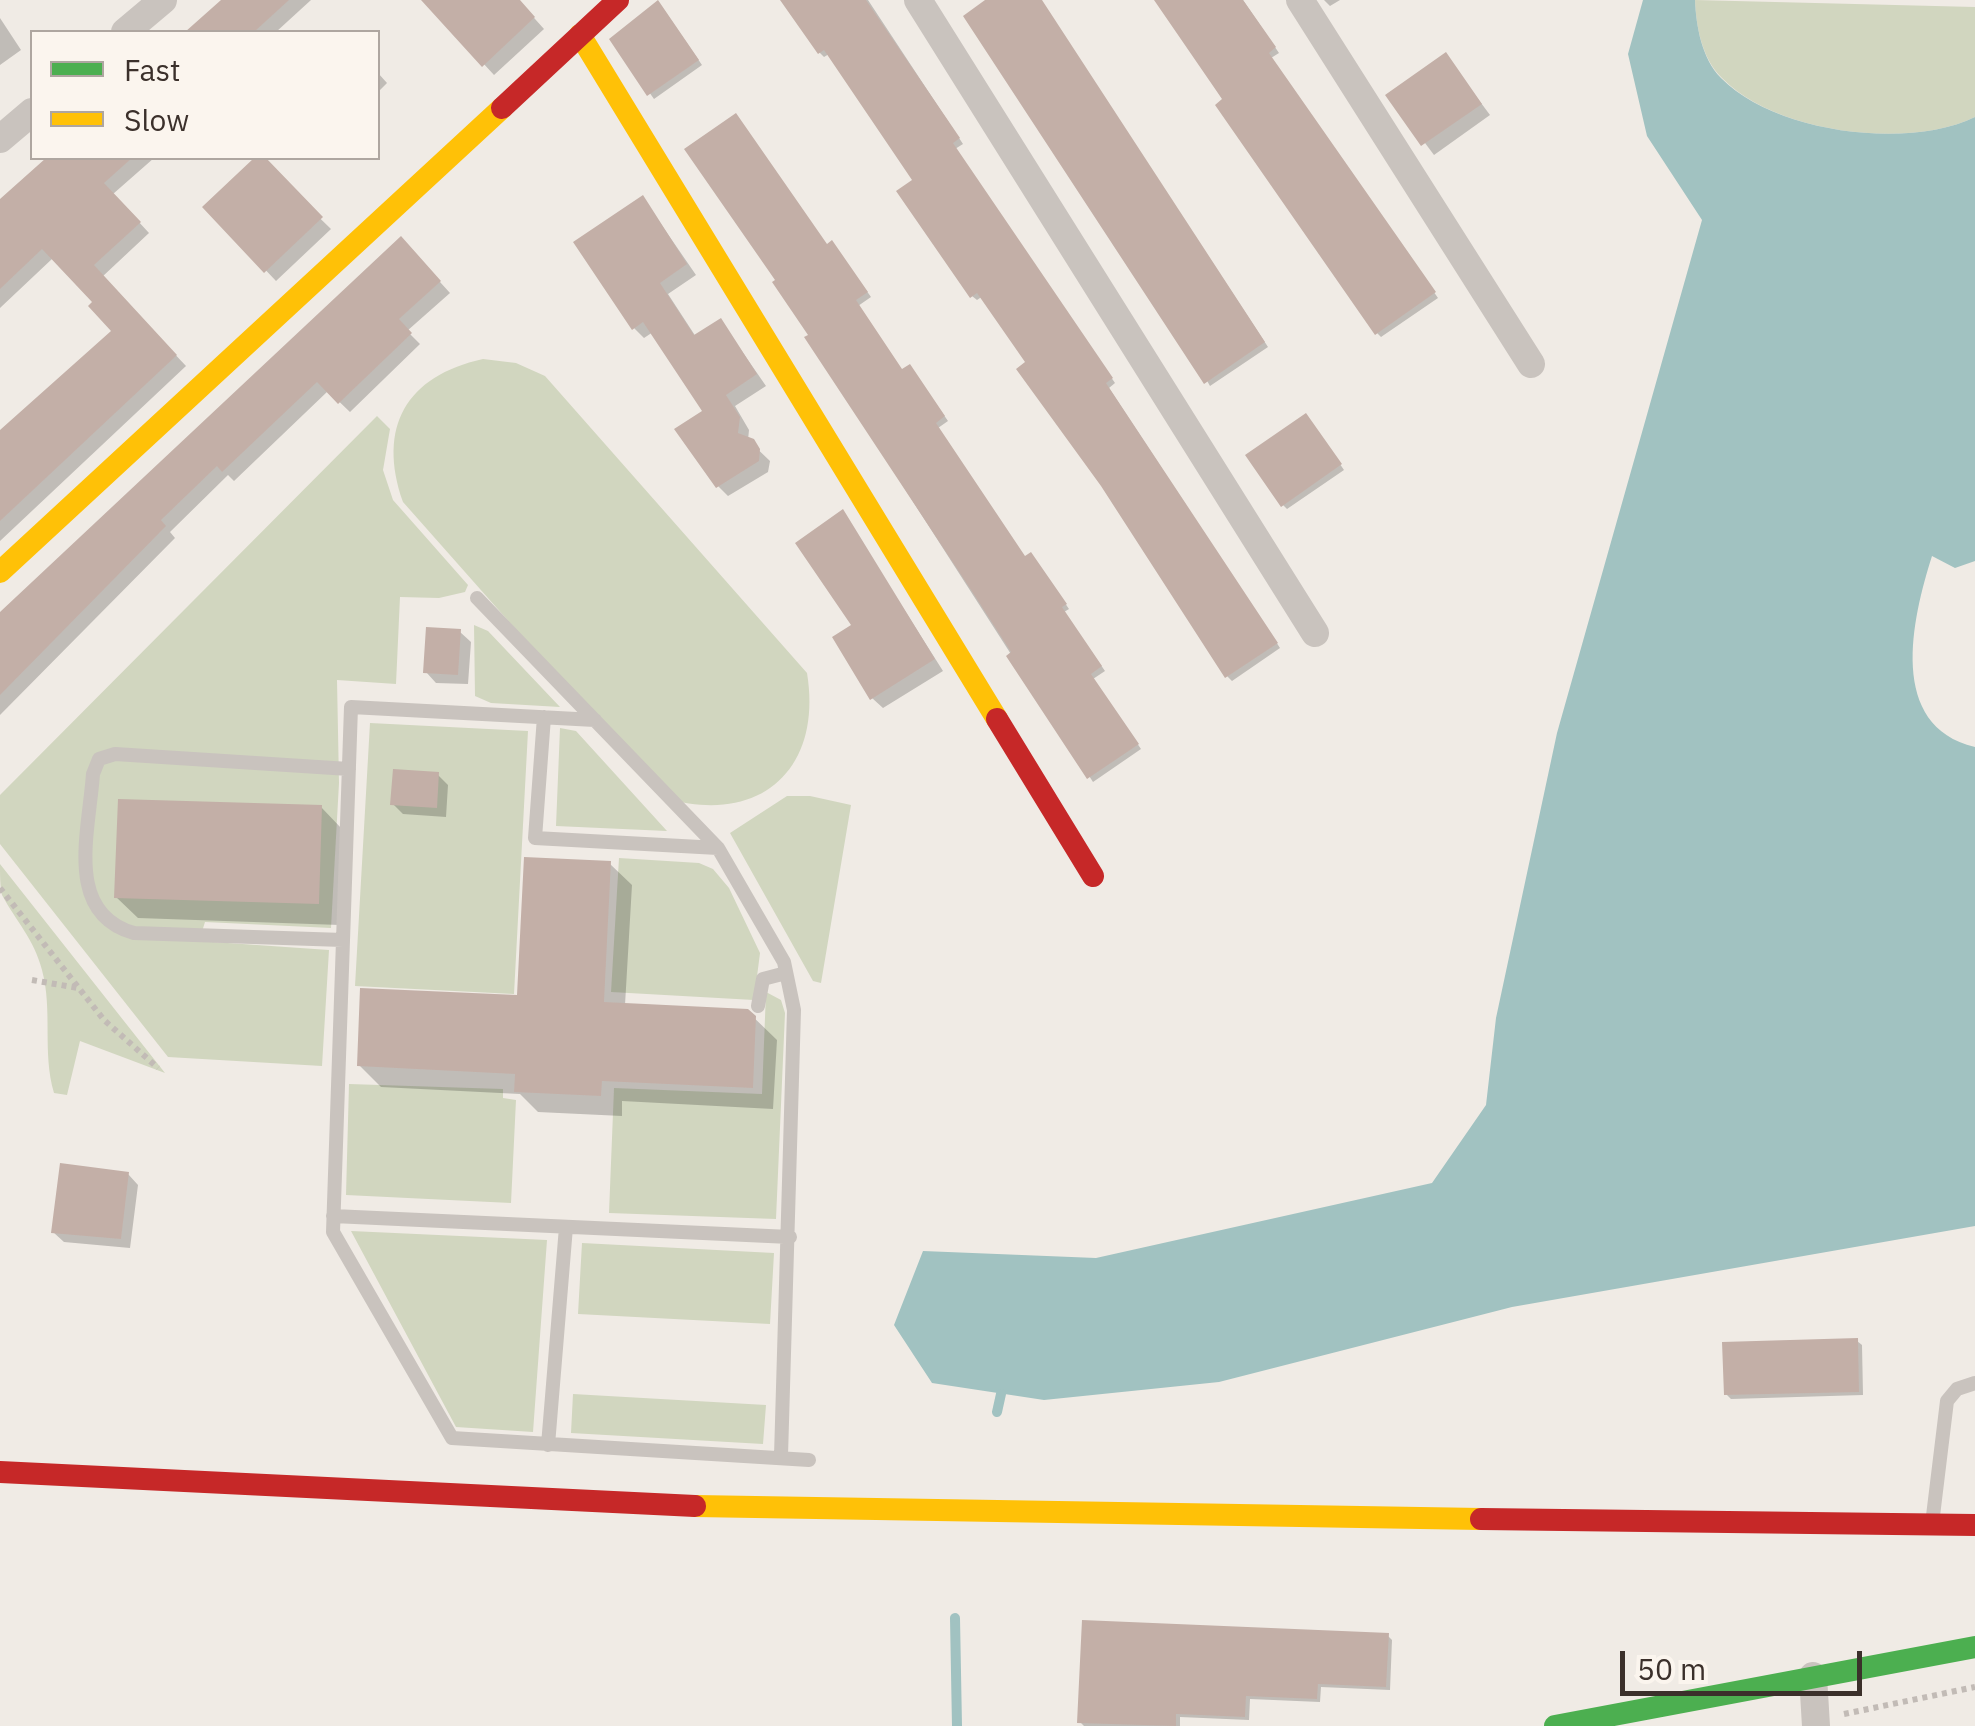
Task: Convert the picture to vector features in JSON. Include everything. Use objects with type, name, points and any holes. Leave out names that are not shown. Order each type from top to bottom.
[{"type":"street","points":[[127,30],[163,0]]},
{"type":"street","points":[[0,572],[618,0]]},
{"type":"street","points":[[918,0],[1315,633]]},
{"type":"street","points":[[1300,0],[1532,364]]},
{"type":"street","points":[[580,35],[1093,876]]},
{"type":"street","points":[[0,139],[30,114]]},
{"type":"street","points":[[0,1472],[808,1511],[1975,1525]]},
{"type":"street","points":[[1555,1726],[1975,1646]]},
{"type":"street","points":[[1812,1676],[1816,1723]]},
{"type":"lane","points":[[477,598],[718,848],[786,973],[794,1010],[781,1456]]},
{"type":"lane","points":[[595,720],[352,707],[334,1232],[452,1438],[809,1460]]},
{"type":"lane","points":[[544,718],[535,838],[718,848]]},
{"type":"lane","points":[[343,940],[134,933],[111,926],[95,910],[86,890],[93,774],[98,759],[115,754],[349,769]]},
{"type":"lane","points":[[758,1006],[764,980],[786,973]]},
{"type":"lane","points":[[333,1216],[790,1237]]},
{"type":"lane","points":[[548,1445],[566,1227]]},
{"type":"lane","points":[[1932,1524],[1947,1401],[1957,1390],[1975,1383]]},
{"type":"path","points":[[0,888],[104,1020],[158,1068]]},
{"type":"path","points":[[32,980],[78,988]]},
{"type":"path","points":[[1816,1723],[1975,1687]]},
{"type":"green space","points":[[1695,0],[1975,7],[1975,117],[1915,133],[1879,134],[1808,123],[1774,112],[1745,97],[1715,70],[1701,42]]},
{"type":"green space","points":[[483,359],[516,363],[545,376],[807,673],[809,707],[805,737],[794,763],[777,782],[755,796],[729,804],[699,805],[665,798],[403,502],[394,450],[404,409],[434,378]]},
{"type":"green space","points":[[377,416],[390,429],[383,470],[393,500],[468,585],[465,592],[439,598],[400,597],[396,684],[337,680],[339,783],[331,928],[205,922],[199,941],[329,950],[322,1066],[168,1057],[0,844],[0,795]]},
{"type":"green space","points":[[474,625],[488,631],[560,707],[491,703],[475,696]]},
{"type":"green space","points":[[370,723],[528,731],[514,994],[355,986]]},
{"type":"green space","points":[[560,728],[576,731],[667,831],[556,826]]},
{"type":"green space","points":[[787,796],[810,796],[851,805],[821,983],[813,981],[730,833]]},
{"type":"green space","points":[[619,858],[699,863],[713,869],[729,888],[760,953],[754,1000],[611,992]]},
{"type":"green space","points":[[0,864],[165,1073],[80,1041],[67,1095],[54,1093],[42,970],[30,940],[2,895]]},
{"type":"green space","points":[[766,992],[781,1000],[785,1013],[776,1219],[609,1213],[614,1088],[762,1094]]},
{"type":"green space","points":[[349,1084],[503,1089],[503,1098],[516,1100],[511,1203],[346,1195]]},
{"type":"green space","points":[[351,1231],[547,1240],[533,1432],[456,1427]]},
{"type":"green space","points":[[582,1243],[774,1253],[770,1324],[578,1314]]},
{"type":"green space","points":[[573,1394],[766,1405],[763,1444],[571,1433]]},
{"type":"water","points":[[1643,0],[1695,0],[1701,42],[1714,70],[1745,97],[1774,112],[1807,123],[1879,134],[1915,133],[1975,117],[1975,561],[1955,568],[1932,556],[1918,609],[1913,667],[1917,694],[1928,717],[1947,735],[1975,747],[1975,1226],[1512,1307],[1219,1382],[1044,1400],[932,1383],[894,1325],[923,1251],[1096,1258],[1432,1183],[1486,1105],[1496,1018],[1557,733],[1702,220],[1647,136],[1628,54]]},
{"type":"building","points":[[221,0],[289,0],[256,30],[187,30]]},
{"type":"building","points":[[421,0],[520,0],[535,17],[482,67]]},
{"type":"building","points":[[658,0],[699,60],[647,96],[609,39]]},
{"type":"building","points":[[780,0],[866,0],[960,138],[953,143],[1113,378],[1106,383],[1278,643],[1225,678],[1101,486],[1016,369],[1025,362],[977,293],[970,298],[896,191],[912,180],[824,50],[818,54]]},
{"type":"building","points":[[985,0],[1042,0],[1265,342],[1204,384],[963,16]]},
{"type":"building","points":[[1154,0],[1243,0],[1276,47],[1269,53],[1436,292],[1375,335],[1215,105],[1222,99]]},
{"type":"building","points":[[1446,52],[1482,104],[1421,146],[1385,95]]},
{"type":"building","points":[[736,113],[827,244],[832,240],[868,292],[856,300],[902,369],[910,364],[945,416],[936,423],[1025,556],[1031,552],[1067,604],[1062,607],[1102,666],[1091,674],[1139,744],[1087,779],[1006,656],[1011,652],[804,337],[808,335],[772,282],[775,280],[684,149]]},
{"type":"building","points":[[44,160],[130,160],[104,183],[141,222],[94,265],[177,355],[0,521],[0,430],[111,331],[88,306],[92,302],[42,249],[0,289],[0,199]]},
{"type":"building","points":[[252,160],[268,160],[323,217],[264,273],[202,207]]},
{"type":"building","points":[[643,195],[687,264],[660,283],[694,335],[721,318],[757,374],[726,395],[740,417],[738,433],[754,439],[760,449],[759,461],[716,488],[674,429],[702,411],[643,322],[632,330],[573,242]]},
{"type":"building","points":[[401,236],[441,281],[399,319],[412,333],[338,404],[317,382],[222,472],[217,466],[161,520],[166,526],[0,695],[0,612]]},
{"type":"building","points":[[1306,413],[1342,464],[1281,507],[1245,455]]},
{"type":"building","points":[[843,509],[935,659],[870,700],[832,637],[851,625],[795,543]]},
{"type":"building","points":[[426,627],[461,629],[458,675],[423,673]]},
{"type":"building","points":[[393,769],[439,772],[437,808],[390,805]]},
{"type":"building","points":[[118,799],[322,805],[319,904],[114,898]]},
{"type":"building","points":[[524,857],[611,861],[604,1002],[748,1009],[756,1016],[753,1088],[602,1081],[601,1096],[514,1092],[515,1074],[357,1066],[360,988],[517,995]]},
{"type":"building","points":[[60,1163],[129,1172],[121,1239],[51,1233]]},
{"type":"building","points":[[1858,1338],[1859,1392],[1724,1395],[1722,1342]]},
{"type":"building","points":[[1082,1620],[1389,1633],[1386,1687],[1318,1684],[1317,1699],[1246,1696],[1245,1717],[1176,1714],[1176,1726],[1077,1723]]},
{"type":"waterway","points":[[997,1412],[1001,1394]]},
{"type":"waterway","points":[[955,1618],[957,1726]]},
{"type":"traffic: fast","points":[[1555,1726],[1975,1647]]},
{"type":"traffic: slow","points":[[580,35],[997,719]]},
{"type":"traffic: slow","points":[[0,572],[502,108]]},
{"type":"traffic: slow","points":[[695,1506],[1481,1519]]},
{"type":"traffic: jam","points":[[502,108],[618,0]]},
{"type":"traffic: jam","points":[[997,719],[1093,876]]},
{"type":"traffic: jam","points":[[0,1472],[695,1506]]},
{"type":"traffic: jam","points":[[1481,1519],[1975,1525]]}]
